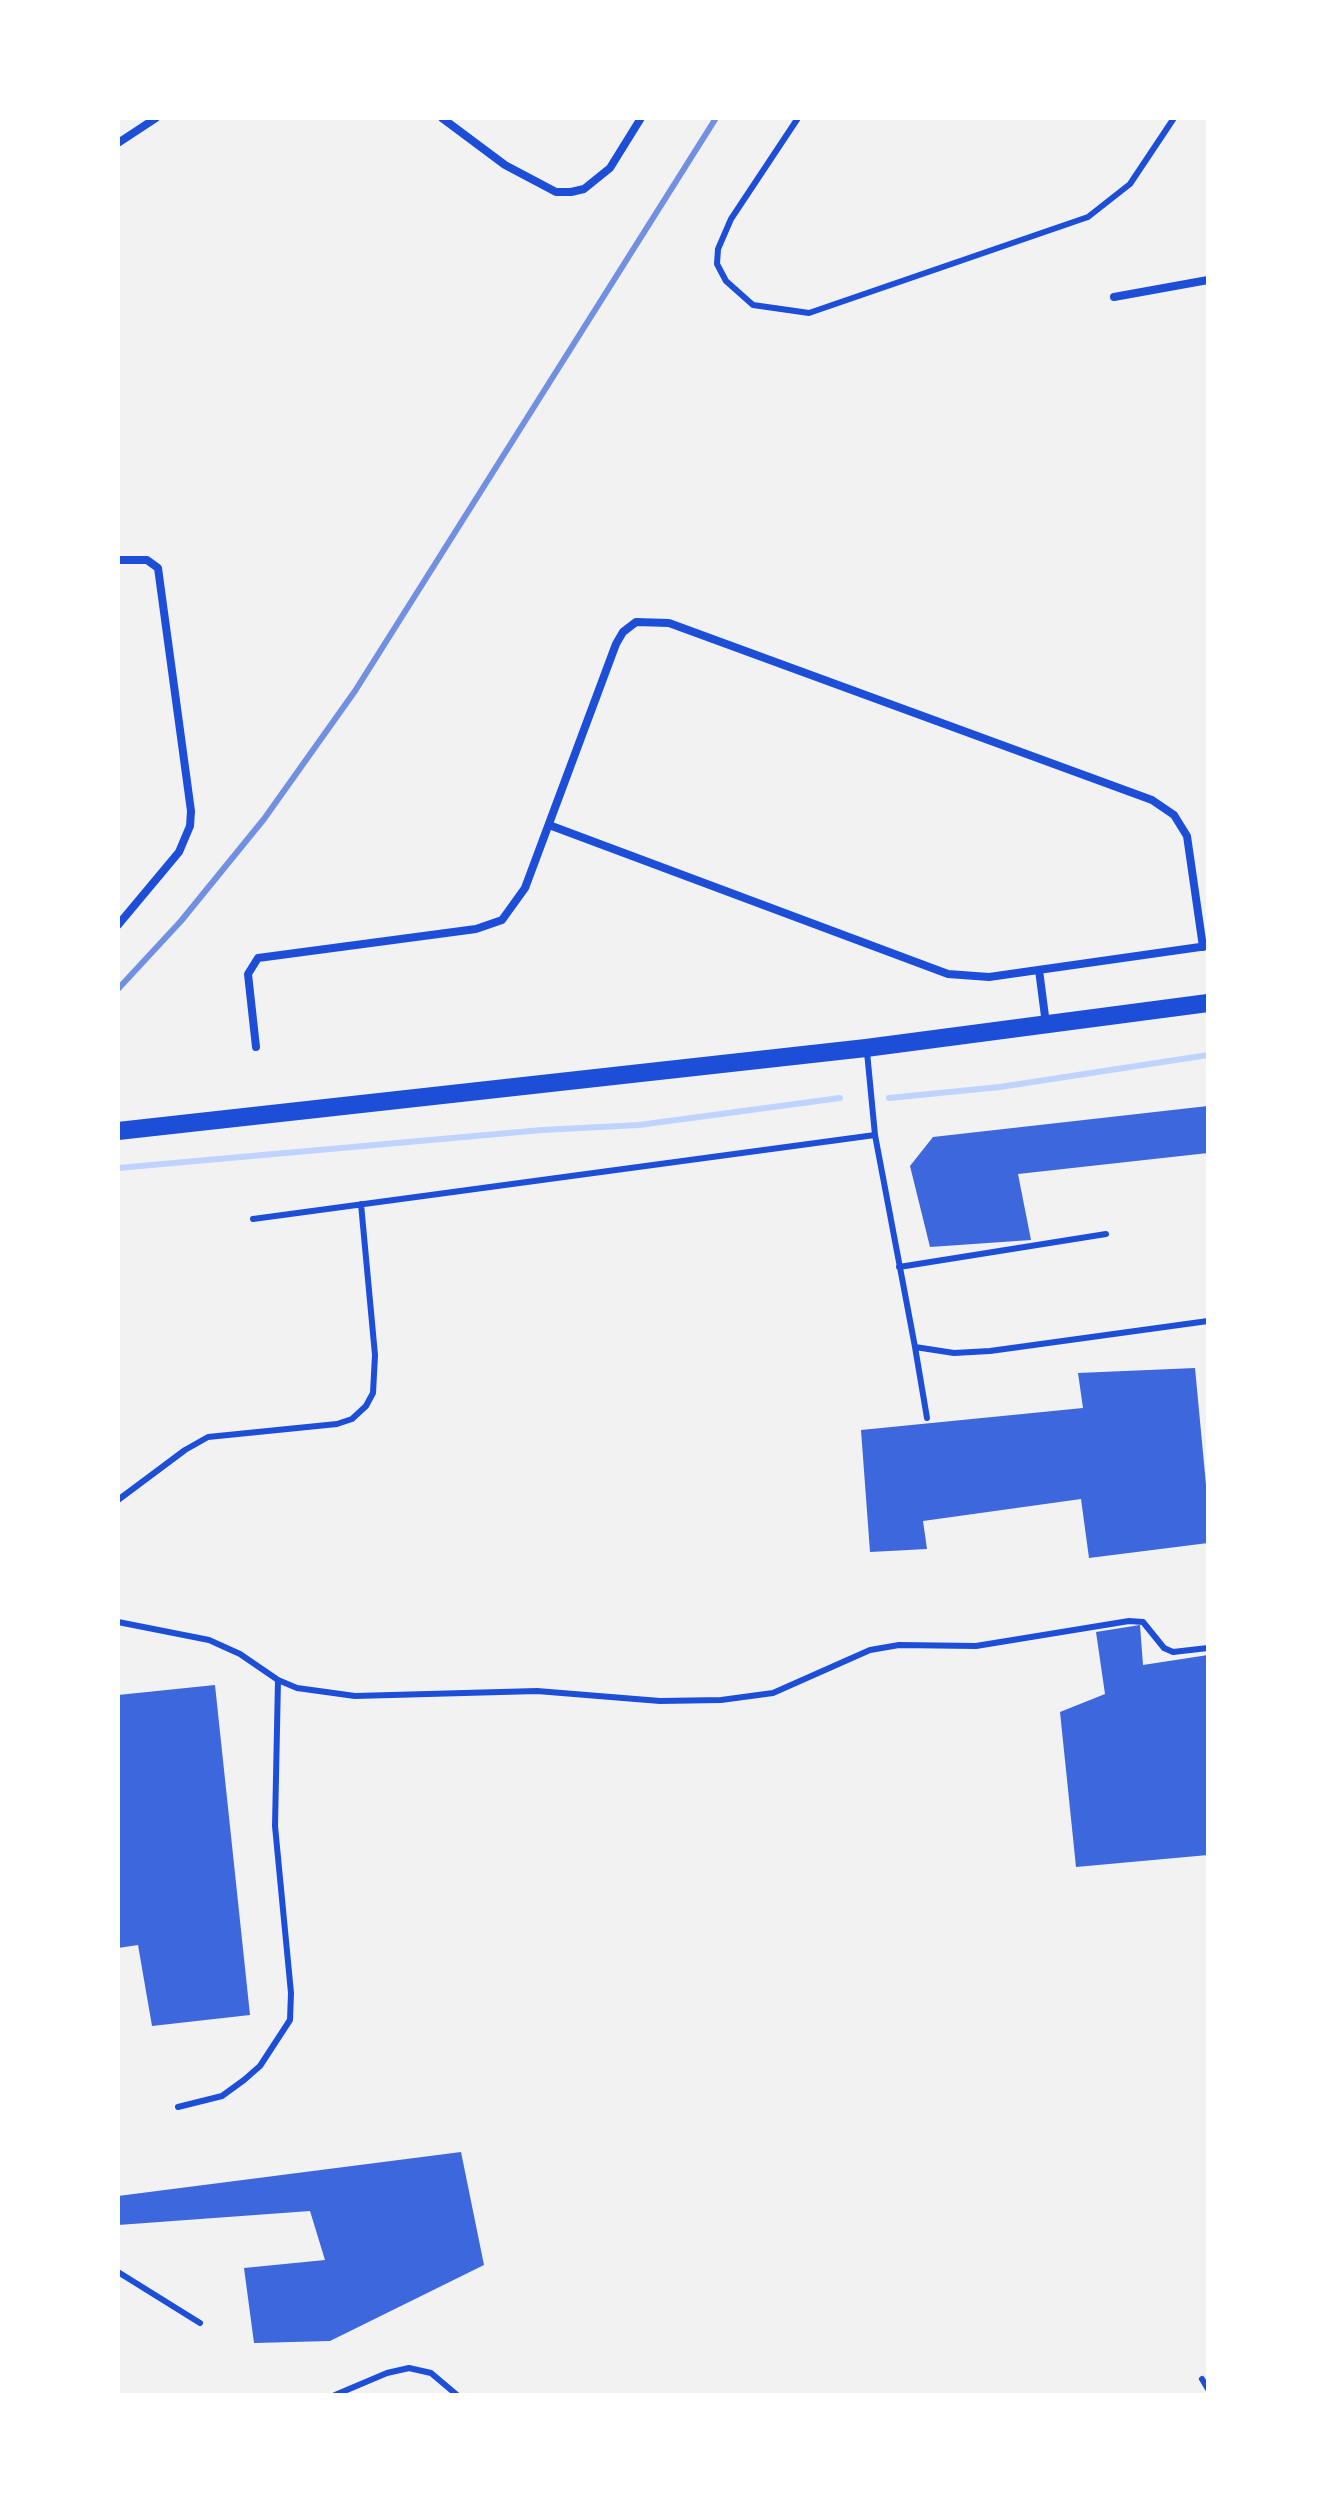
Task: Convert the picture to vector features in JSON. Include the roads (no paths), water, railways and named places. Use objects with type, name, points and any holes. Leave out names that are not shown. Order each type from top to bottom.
[{"type":"highway","points":[[120,1131],[866,1048],[1208,1003]]},
{"type":"street","points":[[118,143],[156,118]]},
{"type":"street","points":[[442,118],[505,165],[556,192],[571,192],[584,189],[610,168],[641,118]]},
{"type":"street","points":[[1114,297],[1208,280]]},
{"type":"street","points":[[118,560],[147,560],[153,563],[161,582],[191,811],[190,826],[179,852],[118,925]]},
{"type":"street","points":[[256,1047],[248,974],[258,958],[476,929],[502,920],[525,888],[616,644],[623,632],[636,622],[669,623],[1165,807],[1182,825],[1187,836],[1205,946],[989,977],[948,974],[549,825]]},
{"type":"street","points":[[1039,970],[1047,1025]]},
{"type":"lane","points":[[798,118],[731,219],[718,249],[717,264],[726,281],[753,305],[809,313],[831,308],[1088,217],[1130,184],[1174,118]]},
{"type":"lane","points":[[866,1048],[875,1135],[927,1418]]},
{"type":"lane","points":[[253,1219],[875,1135]]},
{"type":"lane","points":[[118,1500],[185,1450],[208,1437],[337,1424],[352,1419],[366,1406],[373,1393],[375,1355],[361,1204]]},
{"type":"lane","points":[[899,1267],[1106,1234]]},
{"type":"lane","points":[[915,1347],[980,1352],[1208,1321]]},
{"type":"lane","points":[[118,1622],[209,1640],[240,1654],[278,1680],[297,1688],[339,1695],[537,1691],[685,1702],[773,1693],[857,1655],[899,1645],[976,1646],[1129,1621],[1143,1622],[1164,1648],[1173,1652],[1208,1648]]},
{"type":"lane","points":[[178,2107],[222,2096],[244,2080],[260,2066],[290,2020],[291,1993],[275,1826],[278,1680]]},
{"type":"lane","points":[[118,2272],[200,2323]]},
{"type":"lane","points":[[335,2395],[387,2373],[409,2368],[431,2373],[457,2395]]},
{"type":"lane","points":[[1202,2379],[1208,2389]]},
{"type":"waterway","points":[[889,1098],[1000,1087],[1208,1055]]},
{"type":"waterway","points":[[118,1168],[542,1130],[639,1125],[840,1098]]},
{"type":"railway","points":[[118,989],[181,921],[264,819],[355,691],[716,118]]}]
